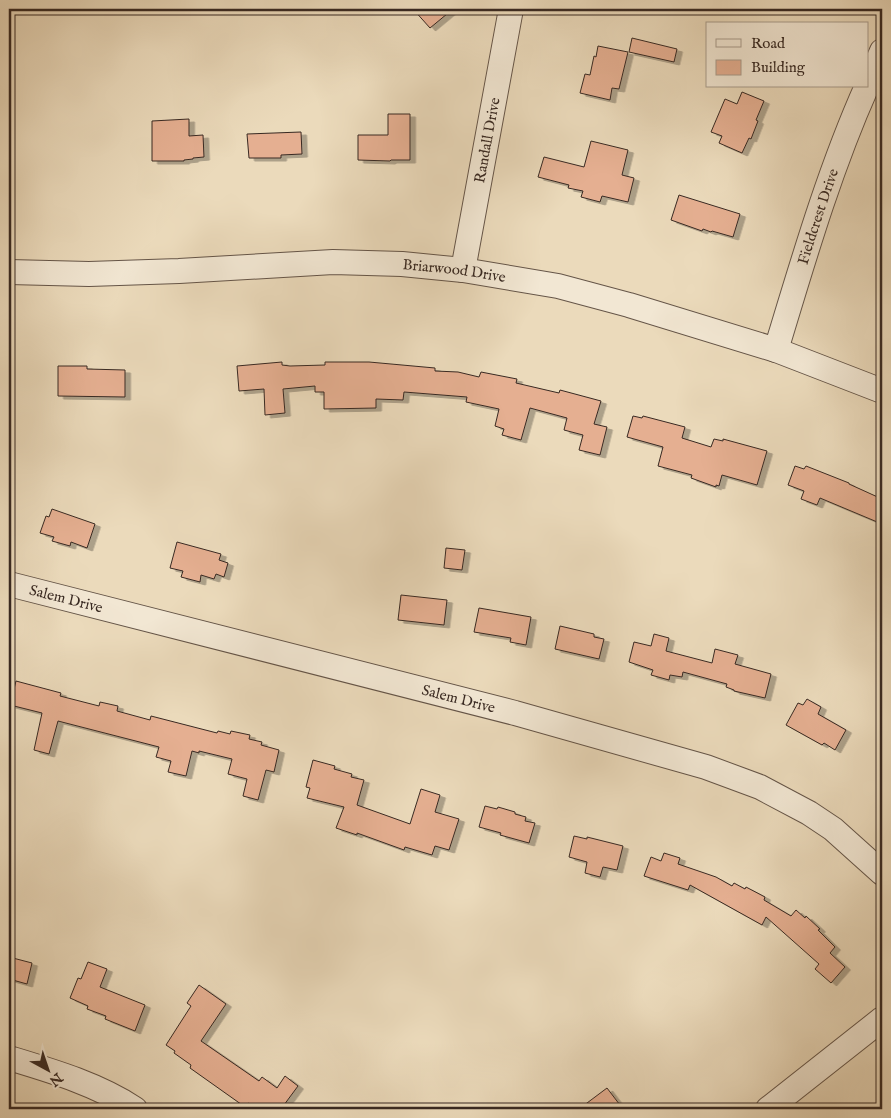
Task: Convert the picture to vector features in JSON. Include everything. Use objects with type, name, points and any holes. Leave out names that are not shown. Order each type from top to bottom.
[{"type":"street","name":"Randall Drive","points":[[463,270],[511,9]]},
{"type":"street","name":"Fieldcrest Drive","points":[[868,84],[882,51]]},
{"type":"street","name":"Fieldcrest Drive","points":[[776,350],[824,195],[846,135],[866,88]]},
{"type":"street","name":"Briarwood Drive","points":[[9,272],[88,274],[188,271],[333,262],[402,264],[463,270],[558,286],[629,305],[776,350],[882,391]]},
{"type":"street","name":"Salem Drive","points":[[9,584],[515,713],[706,767],[760,787],[802,809],[833,830],[882,873]]},
{"type":"street","points":[[768,1109],[882,1020]]},
{"type":"street","points":[[9,1058],[71,1078],[135,1109]]},
{"type":"building","points":[[413,9],[453,9],[430,28]]},
{"type":"building","points":[[632,38],[677,49],[674,62],[629,52]]},
{"type":"building","points":[[598,46],[628,52],[619,89],[612,88],[610,100],[580,93],[585,74],[590,75]]},
{"type":"building","points":[[742,92],[764,101],[751,139],[749,138],[742,153],[719,143],[722,136],[711,132],[725,99],[737,104]]},
{"type":"building","points":[[388,114],[410,114],[410,160],[358,160],[358,135],[388,135]]},
{"type":"building","points":[[189,119],[189,136],[203,135],[204,157],[184,161],[152,161],[152,121]]},
{"type":"building","points":[[301,132],[302,154],[281,155],[281,158],[249,158],[247,134]]},
{"type":"building","points":[[591,141],[628,150],[622,175],[634,178],[628,202],[602,196],[600,202],[581,197],[583,191],[568,188],[569,185],[538,177],[544,157],[584,167]]},
{"type":"building","points":[[679,195],[740,214],[733,237],[703,229],[702,231],[671,220]]},
{"type":"building","points":[[282,362],[282,365],[290,366],[325,365],[325,362],[369,362],[435,368],[435,371],[458,372],[479,377],[481,372],[517,379],[516,383],[559,393],[560,390],[601,401],[594,424],[607,427],[600,455],[579,450],[583,435],[564,430],[567,418],[530,408],[521,440],[502,435],[504,429],[495,426],[499,409],[466,402],[467,397],[404,392],[403,400],[376,399],[376,408],[324,409],[324,392],[315,392],[315,386],[283,389],[285,413],[265,415],[264,389],[239,391],[237,366]]},
{"type":"building","points":[[58,366],[87,366],[87,369],[125,370],[125,397],[58,396]]},
{"type":"building","points":[[633,416],[642,418],[643,416],[685,427],[682,438],[711,447],[714,439],[723,441],[723,439],[767,451],[757,485],[722,475],[719,486],[716,485],[716,487],[691,478],[692,475],[658,466],[663,447],[627,437]]},
{"type":"building","points":[[795,466],[804,469],[806,466],[849,483],[882,499],[882,524],[820,498],[817,505],[801,499],[804,491],[788,485]]},
{"type":"building","points":[[52,509],[95,524],[87,548],[71,542],[70,546],[52,541],[54,537],[40,533],[46,516],[49,517]]},
{"type":"building","points":[[177,542],[221,554],[219,560],[228,563],[224,577],[216,574],[214,579],[201,575],[200,582],[181,577],[183,571],[170,568]]},
{"type":"building","points":[[446,548],[465,550],[462,570],[444,568]]},
{"type":"building","points":[[401,595],[447,600],[444,625],[398,620]]},
{"type":"building","points":[[479,608],[531,617],[526,645],[510,642],[511,638],[474,632]]},
{"type":"building","points":[[560,626],[594,634],[594,637],[604,639],[599,659],[555,649]]},
{"type":"building","points":[[654,634],[669,638],[666,651],[712,663],[715,649],[738,655],[735,664],[771,674],[765,698],[734,691],[726,687],[727,684],[683,672],[682,677],[670,675],[669,680],[651,675],[653,670],[629,662],[634,642],[651,646]]},
{"type":"building","points":[[16,681],[61,693],[60,696],[99,706],[100,702],[118,706],[117,711],[150,720],[151,716],[217,733],[218,731],[230,734],[231,731],[250,735],[249,739],[262,742],[261,745],[279,750],[274,772],[266,770],[258,800],[243,796],[247,779],[228,774],[232,759],[192,751],[186,776],[168,772],[171,761],[156,757],[159,747],[58,721],[49,754],[34,750],[42,713],[10,705]]},
{"type":"building","points":[[807,699],[821,707],[818,714],[846,730],[835,750],[786,725],[798,703],[803,705]]},
{"type":"building","points":[[313,760],[335,766],[334,769],[352,774],[351,777],[364,780],[357,805],[410,824],[421,789],[440,795],[435,812],[459,819],[449,850],[435,846],[432,855],[405,847],[404,850],[357,833],[357,835],[336,828],[344,807],[307,798],[310,788],[306,787]]},
{"type":"building","points":[[485,806],[497,809],[498,807],[515,812],[515,814],[526,817],[525,821],[535,823],[529,843],[479,827]]},
{"type":"building","points":[[574,836],[587,839],[587,837],[623,846],[617,870],[603,867],[600,877],[585,873],[587,862],[569,857]]},
{"type":"building","points":[[664,853],[680,858],[678,864],[716,877],[732,886],[734,883],[745,889],[746,887],[765,897],[764,900],[791,916],[796,910],[805,918],[806,916],[835,947],[830,953],[845,967],[831,983],[815,969],[819,964],[766,917],[762,925],[690,885],[688,890],[644,876],[651,857],[661,861]]},
{"type":"building","points":[[9,957],[32,963],[27,984],[9,979]]},
{"type":"building","points":[[88,962],[107,969],[100,987],[145,1005],[135,1031],[105,1019],[106,1016],[87,1009],[88,1006],[70,998],[78,978],[81,979]]},
{"type":"building","points":[[199,985],[226,1004],[201,1041],[259,1081],[262,1077],[277,1088],[285,1076],[298,1086],[281,1109],[257,1109],[248,1103],[245,1107],[190,1068],[191,1065],[166,1045],[191,1006],[187,1003]]},
{"type":"building","points":[[607,1088],[623,1109],[579,1109]]}]
